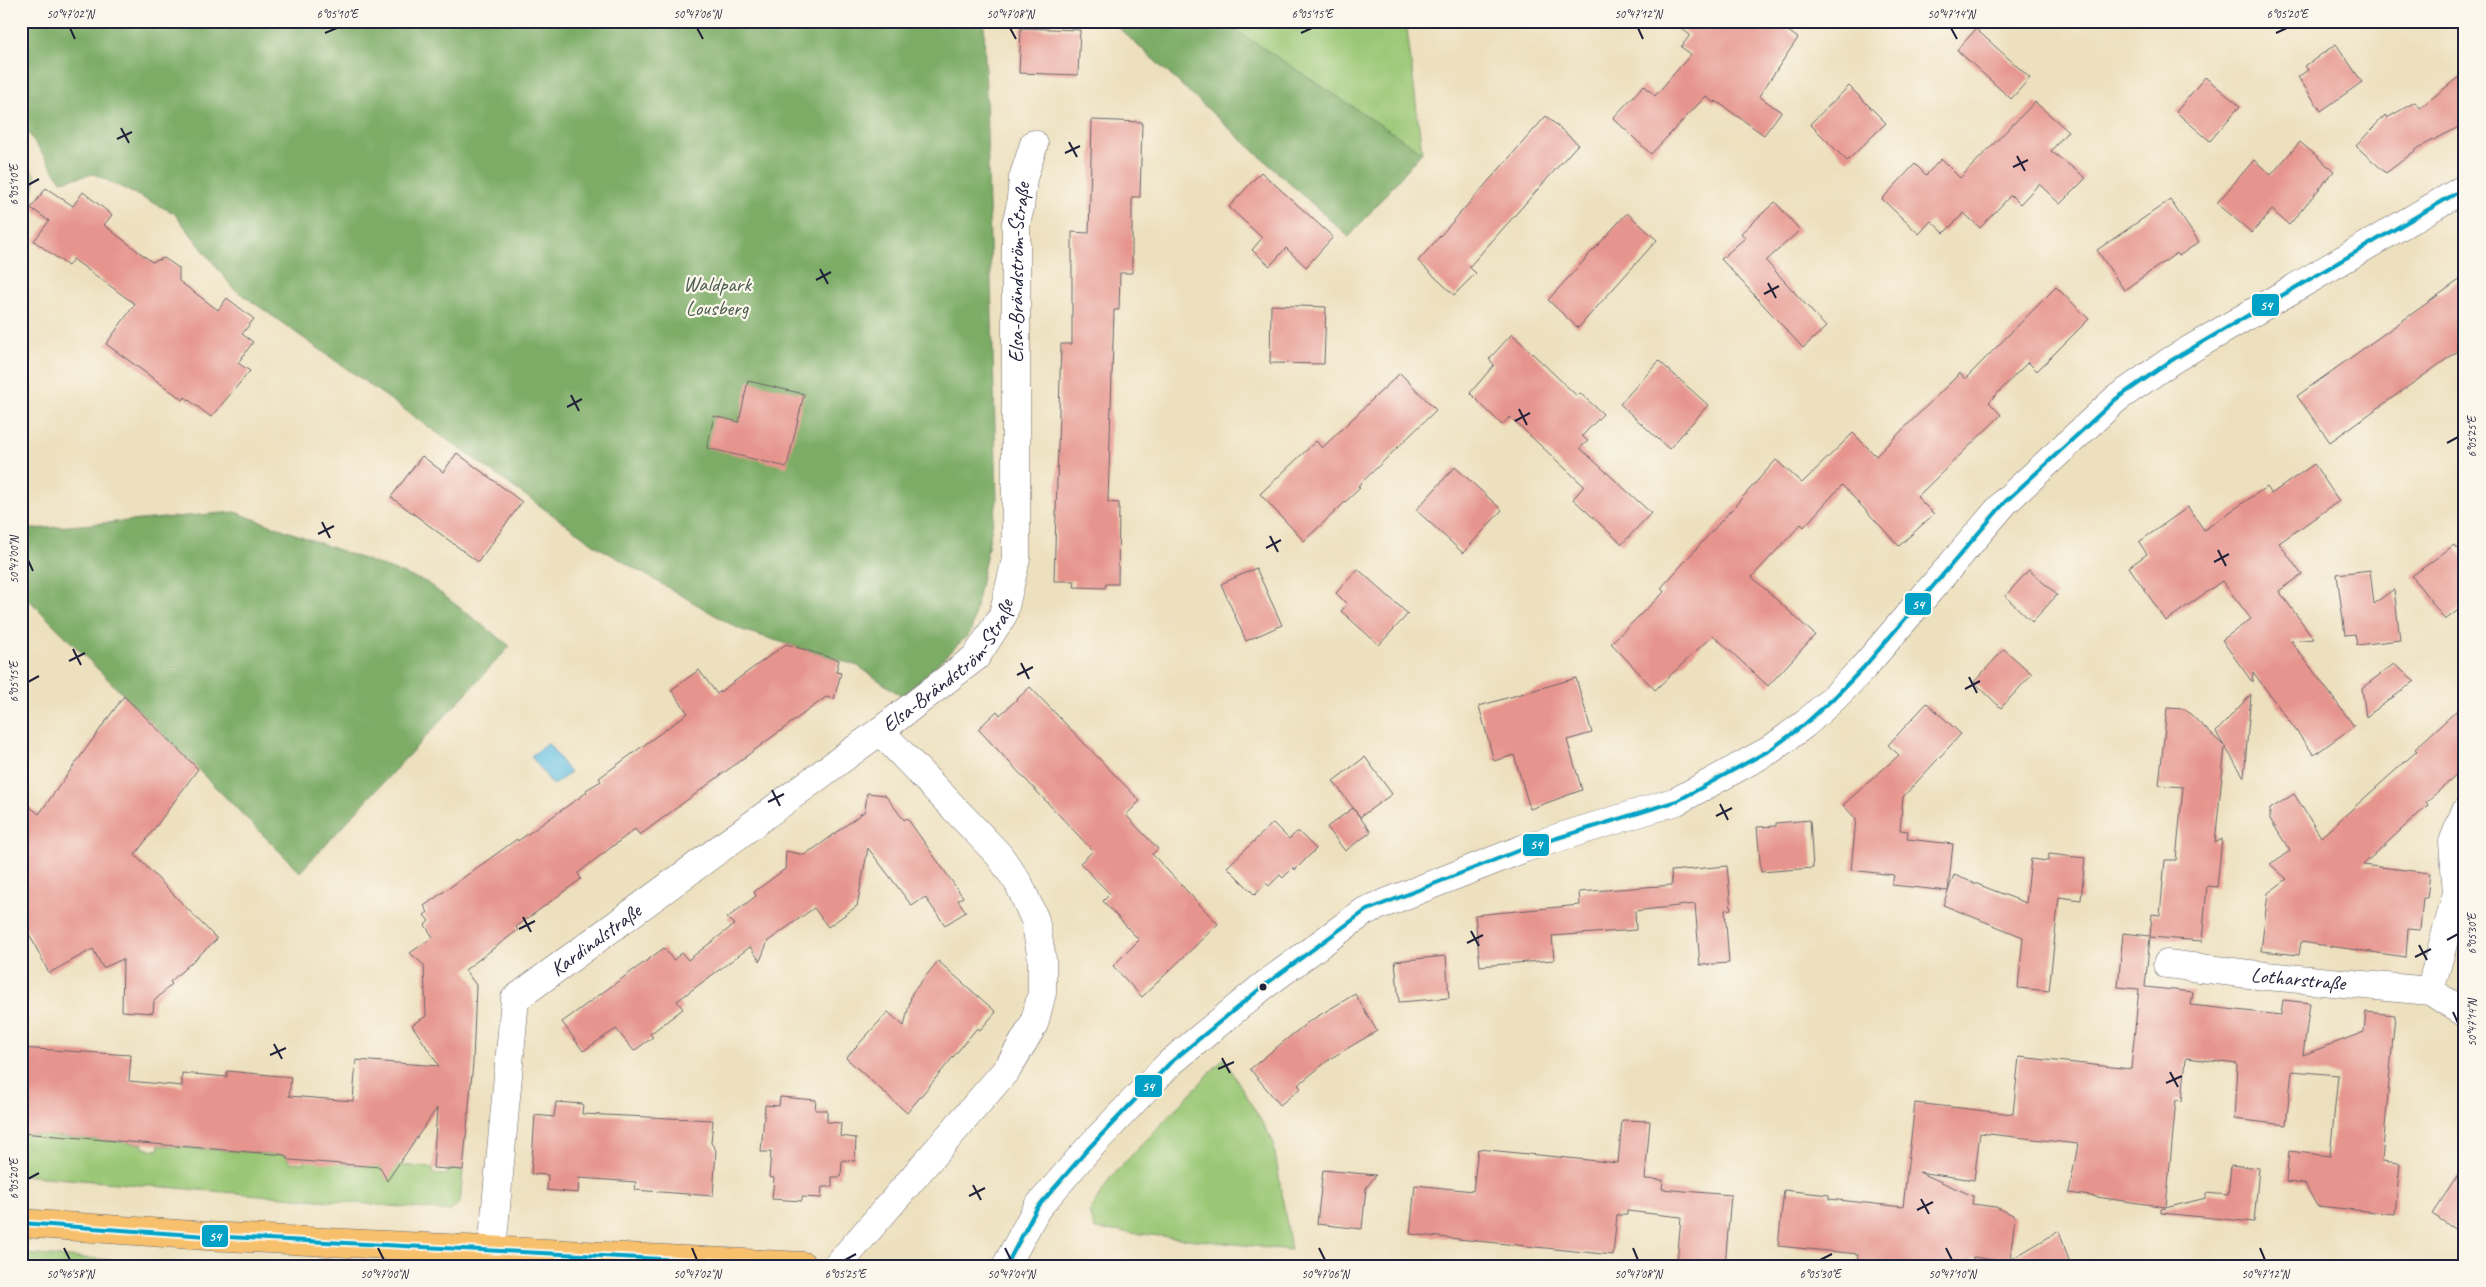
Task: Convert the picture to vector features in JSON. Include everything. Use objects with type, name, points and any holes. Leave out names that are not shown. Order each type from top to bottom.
[{"type":"main road","points":[[21,1223],[207,1236],[803,1266]]},
{"type":"street","name":"Elsa-Brändström-Straße","points":[[837,1266],[1008,1068],[1034,1024],[1042,992],[1042,959],[1035,920],[1019,884],[999,855],[880,731],[976,658],[1003,615],[1016,559],[1016,222],[1020,208],[1023,178],[1034,144]]},
{"type":"street","points":[[1006,1266],[1037,1208],[1088,1149],[1170,1063],[1270,981],[1365,911],[1525,848],[1677,801],[1770,750],[1805,724],[1836,696],[1864,667],[2005,502],[2116,399],[2172,360],[2465,188]]},
{"type":"street","name":"Kardinalstraße","points":[[492,1250],[515,999],[880,731]]},
{"type":"street","points":[[2430,991],[2457,893],[2453,842],[2465,812]]},
{"type":"street","name":"Lotharstraße","points":[[2167,964],[2266,976],[2430,991],[2465,1013]]},
{"type":"green space","name":"Waldpark Lousberg","points":[[21,21],[984,21],[997,501],[971,632],[903,697],[858,666],[739,629],[598,547],[233,288],[174,213],[94,174],[61,181],[21,122]]},
{"type":"green space","points":[[1111,21],[1406,21],[1422,152],[1349,237]]},
{"type":"green space","points":[[1111,21],[1222,21],[1422,152],[1349,237]]},
{"type":"green space","points":[[21,154],[36,177],[21,252]]},
{"type":"green space","points":[[235,512],[426,582],[510,646],[300,872],[21,592],[21,530]]},
{"type":"green space","points":[[1224,1058],[1273,1141],[1291,1250],[1095,1229],[1089,1213],[1110,1178]]},
{"type":"green space","points":[[21,1133],[143,1144],[143,1148],[158,1150],[159,1145],[285,1155],[290,1162],[304,1163],[304,1157],[342,1160],[342,1164],[356,1166],[357,1161],[379,1166],[381,1170],[398,1165],[433,1168],[433,1174],[447,1175],[448,1169],[463,1170],[460,1202],[451,1211],[21,1175]]},
{"type":"green space","points":[[21,1254],[126,1261],[285,1266],[21,1266]]},
{"type":"water","points":[[548,743],[570,773],[553,785],[531,756]]},
{"type":"building","points":[[1671,21],[1774,21],[1798,38],[1759,96],[1781,112],[1764,135],[1706,96],[1651,154],[1613,118],[1644,85],[1655,96],[1691,54],[1681,47],[1690,35]]},
{"type":"building","points":[[1021,28],[1080,30],[1078,75],[1019,73]]},
{"type":"building","points":[[1976,29],[2030,78],[2011,99],[1957,50]]},
{"type":"building","points":[[2336,44],[2362,82],[2321,111],[2298,77],[2308,70],[2305,66]]},
{"type":"building","points":[[2465,72],[2465,124],[2420,147],[2386,173],[2356,146],[2385,115],[2387,118],[2415,102],[2420,108]]},
{"type":"building","points":[[2205,77],[2240,106],[2210,141],[2176,112]]},
{"type":"building","points":[[1849,86],[1886,123],[1847,161],[1810,124]]},
{"type":"building","points":[[2035,102],[2068,131],[2051,151],[2086,178],[2060,204],[2039,184],[2020,204],[2011,195],[1980,228],[1964,213],[1944,233],[1931,221],[1919,234],[1882,199],[1915,164],[1926,175],[1941,159],[1960,178]]},
{"type":"building","points":[[1546,116],[1578,144],[1469,267],[1476,273],[1454,295],[1418,261]]},
{"type":"building","points":[[1092,120],[1142,122],[1140,197],[1132,197],[1132,273],[1120,273],[1119,310],[1114,310],[1108,502],[1119,503],[1118,584],[1106,584],[1105,588],[1074,587],[1075,581],[1054,581],[1061,344],[1072,344],[1072,232],[1089,233]]},
{"type":"building","points":[[2300,142],[2334,171],[2289,225],[2272,210],[2252,233],[2217,203],[2254,160],[2271,175]]},
{"type":"building","points":[[1261,172],[1333,237],[1306,267],[1286,248],[1270,266],[1252,250],[1262,238],[1229,207]]},
{"type":"building","points":[[46,188],[73,206],[83,192],[112,215],[104,225],[152,262],[164,258],[179,268],[179,281],[218,310],[227,298],[254,319],[242,334],[253,342],[238,363],[250,371],[211,417],[185,397],[183,400],[106,344],[135,304],[73,259],[68,266],[34,241],[49,221],[31,208]]},
{"type":"building","points":[[2170,200],[2199,242],[2179,256],[2177,253],[2124,290],[2097,250]]},
{"type":"building","points":[[1775,202],[1800,230],[1766,261],[1826,327],[1803,348],[1721,259],[1745,238],[1741,233]]},
{"type":"building","points":[[1627,213],[1657,240],[1578,328],[1548,300]]},
{"type":"building","points":[[2465,276],[2465,346],[2330,442],[2297,396]]},
{"type":"building","points":[[2056,287],[2089,319],[2037,371],[2028,362],[1989,402],[2001,415],[1917,497],[1934,514],[1899,546],[1842,485],[1804,527],[1801,524],[1752,577],[1815,635],[1768,686],[1713,635],[1655,690],[1611,643],[1664,592],[1661,588],[1776,460],[1802,483],[1853,433],[1876,456],[1960,373],[1965,379]]},
{"type":"building","points":[[1271,305],[1326,307],[1324,364],[1270,363]]},
{"type":"building","points":[[1512,334],[1577,396],[1580,393],[1603,414],[1582,436],[1588,441],[1580,448],[1651,513],[1622,544],[1573,499],[1584,486],[1510,417],[1502,425],[1470,393],[1494,365],[1489,359]]},
{"type":"building","points":[[1659,361],[1708,405],[1669,449],[1620,404]]},
{"type":"building","points":[[1400,373],[1436,410],[1358,486],[1360,488],[1304,541],[1260,494],[1316,441],[1322,448]]},
{"type":"building","points":[[748,381],[804,394],[787,467],[707,448],[714,416],[739,422]]},
{"type":"building","points":[[457,453],[522,502],[478,562],[391,497],[422,456],[443,472]]},
{"type":"building","points":[[2314,464],[2339,501],[2279,543],[2302,575],[2279,591],[2314,639],[2291,641],[2354,726],[2314,755],[2253,672],[2252,682],[2222,640],[2251,619],[2222,581],[2166,621],[2129,567],[2147,554],[2139,542],[2188,507],[2204,530],[2266,487],[2271,494]]},
{"type":"building","points":[[1455,467],[1502,510],[1463,553],[1416,510]]},
{"type":"building","points":[[2454,545],[2465,559],[2465,605],[2445,620],[2412,576]]},
{"type":"building","points":[[1256,568],[1282,625],[1246,641],[1221,584]]},
{"type":"building","points":[[1358,569],[1408,614],[1379,645],[1341,611],[1347,604],[1336,593]]},
{"type":"building","points":[[2029,570],[2057,595],[2032,622],[2005,596]]},
{"type":"building","points":[[2370,570],[2374,604],[2394,589],[2400,640],[2357,645],[2355,634],[2345,635],[2337,574]]},
{"type":"building","points":[[786,644],[839,660],[836,672],[841,673],[834,699],[826,697],[640,835],[635,829],[578,873],[581,879],[516,927],[518,930],[465,970],[476,985],[473,1063],[463,1170],[433,1168],[437,1108],[387,1181],[380,1167],[289,1160],[285,1155],[21,1133],[21,1048],[131,1055],[129,1081],[182,1086],[182,1073],[227,1077],[227,1071],[291,1077],[289,1096],[353,1101],[356,1060],[439,1066],[412,1025],[426,1016],[424,965],[410,953],[433,937],[425,925],[429,921],[424,915],[428,912],[424,906],[517,839],[518,841],[587,792],[586,790],[601,781],[599,778],[688,713],[671,690],[699,670],[717,694]]},
{"type":"building","points":[[2004,649],[2032,674],[2001,708],[1974,682]]},
{"type":"building","points":[[2394,664],[2415,681],[2366,717],[2362,688]]},
{"type":"building","points":[[1576,678],[1592,733],[1567,740],[1582,790],[1530,809],[1514,755],[1494,761],[1479,706]]},
{"type":"building","points":[[1030,687],[1140,801],[1126,815],[1158,849],[1152,854],[1218,924],[1142,997],[1113,966],[1139,940],[1103,901],[1110,894],[1080,863],[1093,851],[978,729],[997,711],[1000,715]]},
{"type":"building","points":[[2251,694],[2244,777],[2225,747],[2215,843],[2222,839],[2217,887],[2207,886],[2202,941],[2150,937],[2145,987],[2193,992],[2191,1005],[2281,1015],[2283,1000],[2310,1003],[2303,1055],[2364,1032],[2366,1012],[2395,1015],[2382,1161],[2400,1163],[2395,1214],[2317,1206],[2305,1184],[2286,1182],[2289,1151],[2330,1156],[2338,1075],[2292,1071],[2286,1125],[2234,1119],[2237,1064],[2186,1058],[2182,1101],[2176,1100],[2166,1207],[2069,1193],[2078,1144],[1980,1133],[1974,1180],[1919,1172],[1973,1196],[1972,1204],[1996,1207],[2015,1216],[2010,1260],[2059,1231],[2071,1266],[2001,1266],[2007,1262],[1973,1257],[1972,1266],[1857,1266],[1858,1254],[1778,1246],[1784,1190],[1829,1195],[1829,1199],[1903,1207],[1915,1103],[2013,1114],[2019,1057],[2131,1069],[2139,989],[2118,987],[2123,933],[2150,936],[2152,914],[2160,915],[2165,860],[2176,860],[2183,787],[2159,785],[2167,708],[2185,709],[2224,746],[2216,732]]},
{"type":"building","points":[[124,696],[198,769],[135,855],[217,939],[170,982],[172,984],[154,1001],[153,1013],[122,1011],[123,959],[103,968],[93,949],[49,973],[21,918],[21,800],[39,814]]},
{"type":"building","points":[[1927,703],[1961,734],[1903,797],[1900,830],[1908,831],[1907,839],[1953,844],[1948,891],[1892,885],[1894,875],[1851,870],[1856,819],[1843,805],[1899,755],[1888,745]]},
{"type":"building","points":[[2465,703],[2465,768],[2426,802],[2428,805],[2363,865],[2430,873],[2427,898],[2423,898],[2420,930],[2408,929],[2406,957],[2301,942],[2299,955],[2261,951],[2268,893],[2287,879],[2270,864],[2290,851],[2270,819],[2270,809],[2294,794],[2321,837],[2417,751],[2415,749]]},
{"type":"building","points":[[1365,757],[1392,794],[1360,817],[1333,781]]},
{"type":"building","points":[[867,793],[885,795],[904,820],[907,818],[963,897],[958,900],[966,912],[945,925],[925,897],[912,906],[868,848],[857,906],[828,927],[814,908],[768,941],[760,961],[750,947],[677,1001],[683,1009],[650,1034],[653,1037],[634,1051],[616,1029],[583,1051],[562,1022],[664,948],[673,960],[682,953],[688,960],[735,924],[727,918],[756,896],[754,892],[785,869],[786,851],[804,855],[821,844],[865,811]]},
{"type":"building","points":[[1353,808],[1371,832],[1345,851],[1327,827]]},
{"type":"building","points":[[1810,820],[1813,868],[1761,872],[1757,827]]},
{"type":"building","points":[[1273,823],[1289,839],[1298,831],[1316,849],[1295,870],[1294,867],[1283,878],[1280,875],[1269,886],[1266,883],[1255,895],[1227,867]]},
{"type":"building","points":[[2049,854],[2085,858],[2081,900],[2059,897],[2049,991],[2018,988],[2023,937],[1943,905],[1954,875],[2026,903],[2031,859],[2048,861]]},
{"type":"building","points":[[1727,866],[1731,909],[1725,910],[1729,963],[1700,965],[1695,904],[1635,911],[1636,930],[1552,936],[1554,960],[1480,966],[1475,915],[1580,905],[1579,892],[1672,885],[1671,871]]},
{"type":"building","points":[[1446,956],[1449,998],[1399,1002],[1395,961]]},
{"type":"building","points":[[938,961],[996,1012],[980,1030],[977,1028],[907,1113],[846,1058],[888,1012],[904,1026],[912,993]]},
{"type":"building","points":[[1355,994],[1377,1031],[1331,1058],[1298,1085],[1301,1088],[1280,1105],[1250,1069],[1308,1022]]},
{"type":"building","points":[[780,1097],[816,1100],[815,1110],[827,1110],[827,1122],[841,1123],[840,1136],[856,1138],[855,1161],[842,1160],[841,1177],[832,1177],[832,1187],[822,1187],[821,1198],[802,1197],[802,1201],[772,1199],[774,1178],[769,1177],[771,1152],[761,1152],[765,1105],[779,1106]]},
{"type":"building","points":[[556,1102],[583,1104],[582,1114],[713,1120],[711,1143],[716,1150],[713,1196],[635,1190],[636,1182],[579,1178],[578,1193],[547,1190],[548,1175],[531,1174],[535,1115],[554,1117]]},
{"type":"building","points":[[1622,1120],[1650,1121],[1645,1179],[1663,1180],[1662,1189],[1731,1195],[1725,1266],[1677,1264],[1681,1217],[1627,1211],[1627,1215],[1617,1215],[1613,1255],[1410,1234],[1415,1185],[1473,1191],[1478,1149],[1618,1163]]},
{"type":"building","points":[[2231,1165],[2259,1168],[2254,1222],[2161,1213],[2161,1209],[2206,1198],[2206,1193],[2228,1195]]},
{"type":"building","points":[[2465,1165],[2465,1236],[2432,1214]]},
{"type":"building","points":[[1323,1170],[1376,1175],[1366,1188],[1362,1229],[1317,1224]]},
{"type":"transit line","name":"54","points":[[1006,1266],[1037,1208],[1088,1149],[1170,1063],[1262,987],[1365,911],[1525,848],[1677,801],[1770,750],[1805,724],[1836,696],[1864,667],[2005,502],[2116,399],[2172,360],[2465,188]]},
{"type":"transit line","name":"54","points":[[21,1223],[207,1236],[798,1266]]}]
